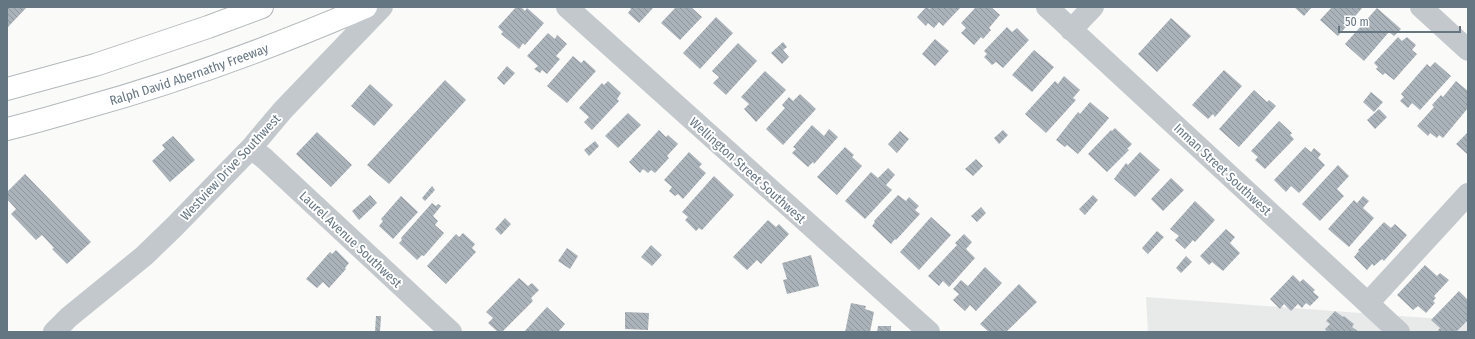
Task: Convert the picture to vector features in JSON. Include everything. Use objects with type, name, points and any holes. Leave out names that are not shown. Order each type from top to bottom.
[{"type":"highway","points":[[7,89],[95,65],[194,32],[262,7]]},
{"type":"highway","name":"Ralph David Abernathy Freeway","points":[[7,129],[187,77],[329,23],[366,7]]},
{"type":"street","name":"Westview Drive Southwest","points":[[40,332],[62,324],[144,256],[250,148],[283,110],[382,7]]},
{"type":"street","name":"Wellington Street Southwest","points":[[567,7],[929,332]]},
{"type":"street","name":"Inman Street Southwest","points":[[1046,7],[1399,332]]},
{"type":"street","points":[[1071,30],[1093,7]]},
{"type":"street","points":[[1422,7],[1468,50]]},
{"type":"street","name":"Laurel Avenue Southwest","points":[[250,148],[265,159],[451,332]]},
{"type":"street","points":[[1368,303],[1468,194]]},
{"type":"shaded area","points":[[1146,297],[1468,321],[1468,332],[1148,332]]},
{"type":"building","points":[[7,7],[27,7],[8,27],[7,26]]},
{"type":"building","points":[[516,7],[521,7],[525,11],[527,8],[544,23],[525,45],[523,43],[519,49],[501,34],[503,32],[498,27]]},
{"type":"building","points":[[629,7],[654,7],[639,23],[628,13],[631,9]]},
{"type":"building","points":[[676,7],[691,7],[702,17],[680,40],[661,23]]},
{"type":"building","points":[[926,7],[930,9],[931,7],[961,7],[943,26],[939,22],[934,28],[928,23],[926,26],[917,17]]},
{"type":"building","points":[[976,7],[991,7],[1000,15],[989,28],[991,30],[983,39],[981,37],[974,45],[961,33],[966,28],[961,23]]},
{"type":"building","points":[[1294,7],[1312,7],[1304,16]]},
{"type":"building","points":[[1332,7],[1363,7],[1338,36],[1320,20]]},
{"type":"building","points":[[1377,8],[1401,29],[1394,36],[1389,32],[1364,61],[1345,44]]},
{"type":"building","points":[[716,17],[733,33],[700,69],[683,53]]},
{"type":"building","points":[[1171,18],[1191,36],[1157,72],[1138,54]]},
{"type":"building","points":[[1007,27],[1012,32],[1017,28],[1029,40],[1003,68],[996,62],[992,65],[984,57],[987,54],[984,51]]},
{"type":"building","points":[[548,33],[555,39],[557,35],[567,44],[556,56],[560,59],[547,74],[542,70],[540,73],[534,69],[538,66],[527,56]]},
{"type":"building","points":[[1398,37],[1402,41],[1407,37],[1416,45],[1412,50],[1417,54],[1394,80],[1385,73],[1383,75],[1376,69],[1378,67],[1374,63]]},
{"type":"building","points":[[935,39],[949,51],[935,66],[922,54]]},
{"type":"building","points":[[783,42],[787,47],[783,50],[789,57],[782,64],[771,53]]},
{"type":"building","points":[[738,43],[757,61],[726,95],[713,83],[719,77],[712,71]]},
{"type":"building","points":[[1034,50],[1054,67],[1032,92],[1012,75]]},
{"type":"building","points":[[573,56],[581,63],[584,60],[596,71],[567,103],[547,86]]},
{"type":"building","points":[[1435,62],[1451,76],[1420,110],[1412,103],[1408,108],[1400,101],[1404,97],[1401,94],[1427,64],[1430,67]]},
{"type":"building","points":[[507,66],[515,73],[504,85],[497,78]]},
{"type":"building","points":[[1224,70],[1242,86],[1215,117],[1213,114],[1208,119],[1192,105]]},
{"type":"building","points":[[765,71],[786,90],[756,122],[744,109],[749,104],[741,97]]},
{"type":"building","points":[[1064,76],[1080,90],[1073,98],[1076,100],[1046,133],[1025,114],[1055,81],[1058,84]]},
{"type":"building","points":[[445,80],[466,100],[389,184],[367,165]]},
{"type":"building","points":[[608,81],[621,93],[617,99],[619,101],[592,130],[584,122],[589,117],[579,108],[602,83],[604,85]]},
{"type":"building","points":[[1456,81],[1468,91],[1468,108],[1443,138],[1439,135],[1437,138],[1430,133],[1428,136],[1417,126],[1434,107],[1432,105],[1441,95],[1443,97]]},
{"type":"building","points":[[370,84],[393,105],[374,126],[351,106]]},
{"type":"building","points":[[1254,90],[1267,102],[1269,100],[1276,106],[1239,147],[1219,129]]},
{"type":"building","points":[[1371,92],[1383,102],[1374,112],[1363,102]]},
{"type":"building","points":[[800,94],[816,109],[783,145],[766,129],[785,108],[782,105],[789,97],[793,101]]},
{"type":"building","points":[[1090,102],[1109,118],[1078,154],[1067,145],[1065,147],[1056,140],[1078,112],[1080,114]]},
{"type":"building","points":[[1379,109],[1387,117],[1375,129],[1367,120]]},
{"type":"building","points":[[628,113],[641,125],[618,148],[605,136]]},
{"type":"building","points":[[1279,121],[1292,133],[1290,135],[1294,139],[1265,169],[1255,160],[1258,157],[1251,151]]},
{"type":"building","points":[[812,125],[824,136],[829,129],[838,137],[814,164],[813,162],[808,167],[792,153],[796,149],[793,147]]},
{"type":"building","points":[[1115,128],[1132,144],[1127,149],[1129,150],[1107,172],[1088,154],[1111,130],[1112,131]]},
{"type":"building","points":[[659,130],[666,137],[668,135],[678,144],[667,156],[669,158],[655,173],[651,170],[648,173],[643,169],[640,173],[629,162]]},
{"type":"building","points":[[1003,130],[1008,135],[999,144],[994,138]]},
{"type":"building","points":[[900,131],[909,139],[897,153],[888,144]]},
{"type":"building","points":[[317,132],[352,165],[331,187],[296,154]]},
{"type":"building","points":[[1468,132],[1468,155],[1456,144]]},
{"type":"building","points":[[173,136],[195,160],[170,182],[152,161],[165,149],[162,145]]},
{"type":"building","points":[[595,141],[599,146],[589,156],[584,150]]},
{"type":"building","points":[[845,147],[854,155],[852,157],[862,166],[837,195],[817,177]]},
{"type":"building","points":[[1305,147],[1311,152],[1314,148],[1321,154],[1318,158],[1325,165],[1299,193],[1291,186],[1286,192],[1274,180]]},
{"type":"building","points":[[689,152],[702,164],[699,167],[706,173],[683,199],[678,194],[675,196],[669,191],[672,187],[664,180]]},
{"type":"building","points":[[1140,152],[1160,170],[1135,197],[1114,179],[1126,163],[1128,165]]},
{"type":"building","points":[[976,159],[983,166],[973,176],[965,169]]},
{"type":"building","points":[[1338,165],[1349,176],[1337,189],[1344,196],[1320,221],[1302,204]]},
{"type":"building","points":[[888,168],[895,175],[886,185],[892,190],[865,219],[845,201],[871,172],[878,178]]},
{"type":"building","points":[[25,174],[91,242],[67,264],[52,249],[54,248],[42,235],[36,240],[11,214],[16,209],[7,199],[7,192]]},
{"type":"building","points":[[714,176],[734,195],[702,230],[699,228],[696,231],[685,220],[688,217],[682,212]]},
{"type":"building","points":[[1171,178],[1184,190],[1163,211],[1151,199]]},
{"type":"building","points":[[432,186],[435,190],[425,201],[422,198]]},
{"type":"building","points":[[370,195],[377,203],[359,220],[352,211]]},
{"type":"building","points":[[898,195],[906,201],[909,197],[919,206],[915,210],[920,214],[891,244],[872,226],[875,222],[874,221]]},
{"type":"building","points":[[1093,195],[1098,200],[1085,215],[1079,209]]},
{"type":"building","points":[[401,196],[418,212],[393,239],[379,226],[383,221],[381,219]]},
{"type":"building","points":[[1363,196],[1369,201],[1363,208],[1374,218],[1349,247],[1328,229],[1354,200],[1357,203]]},
{"type":"building","points":[[1195,201],[1215,220],[1195,242],[1193,240],[1185,249],[1175,240],[1179,236],[1170,229]]},
{"type":"building","points":[[432,203],[436,206],[438,204],[441,206],[433,216],[438,221],[435,225],[444,233],[424,256],[422,255],[417,260],[399,243],[402,240],[401,238]]},
{"type":"building","points":[[981,207],[986,213],[977,222],[971,216]]},
{"type":"building","points":[[931,217],[951,235],[919,270],[900,252]]},
{"type":"building","points":[[505,218],[511,224],[501,235],[495,229]]},
{"type":"building","points":[[768,220],[776,227],[779,224],[789,234],[761,264],[757,260],[747,270],[733,257]]},
{"type":"building","points":[[1384,222],[1391,228],[1395,224],[1407,235],[1384,261],[1382,259],[1374,266],[1372,264],[1367,270],[1354,257],[1359,251],[1358,250]]},
{"type":"building","points":[[1226,229],[1235,237],[1230,243],[1240,253],[1223,271],[1212,262],[1209,265],[1200,256]]},
{"type":"building","points":[[1157,231],[1164,237],[1148,254],[1142,248]]},
{"type":"building","points":[[463,233],[475,244],[472,248],[476,252],[446,284],[427,266],[456,234],[459,237]]},
{"type":"building","points":[[964,234],[972,242],[966,249],[975,258],[949,287],[943,281],[939,286],[928,276],[957,245],[955,243]]},
{"type":"building","points":[[651,245],[662,255],[652,266],[641,257]]},
{"type":"building","points":[[567,248],[578,256],[570,269],[558,261]]},
{"type":"building","points":[[336,250],[349,263],[345,268],[346,269],[329,288],[323,282],[317,288],[306,279],[330,252],[332,254]]},
{"type":"building","points":[[811,255],[819,286],[787,294],[783,280],[787,279],[782,263]]},
{"type":"building","points":[[1186,256],[1192,262],[1181,273],[1176,268]]},
{"type":"building","points":[[1425,265],[1437,276],[1440,273],[1449,280],[1434,296],[1436,298],[1433,301],[1435,303],[1426,313],[1418,306],[1413,310],[1397,295]]},
{"type":"building","points":[[985,267],[1002,283],[976,311],[970,305],[965,311],[953,300],[959,294],[953,289],[961,280],[968,286]]},
{"type":"building","points":[[1293,275],[1300,282],[1303,279],[1315,290],[1313,292],[1319,297],[1310,306],[1306,303],[1302,308],[1298,304],[1291,311],[1284,304],[1280,309],[1270,299]]},
{"type":"building","points":[[519,278],[528,286],[532,283],[539,290],[531,298],[533,301],[502,332],[498,332],[488,323],[493,318],[486,312]]},
{"type":"building","points":[[1019,284],[1037,302],[1006,332],[989,332],[980,324]]},
{"type":"building","points":[[1459,291],[1468,300],[1468,320],[1456,332],[1437,332],[1440,328],[1431,320]]},
{"type":"building","points":[[851,303],[866,306],[865,309],[874,312],[870,332],[845,332]]},
{"type":"building","points":[[547,307],[565,324],[558,332],[524,332]]},
{"type":"building","points":[[1335,311],[1354,324],[1352,327],[1359,332],[1328,332],[1325,329],[1330,324],[1326,321]]},
{"type":"building","points":[[625,312],[649,313],[648,330],[625,329]]},
{"type":"building","points":[[376,316],[381,316],[380,332],[375,332]]},
{"type":"building","points":[[878,326],[891,326],[891,332],[877,332]]}]
